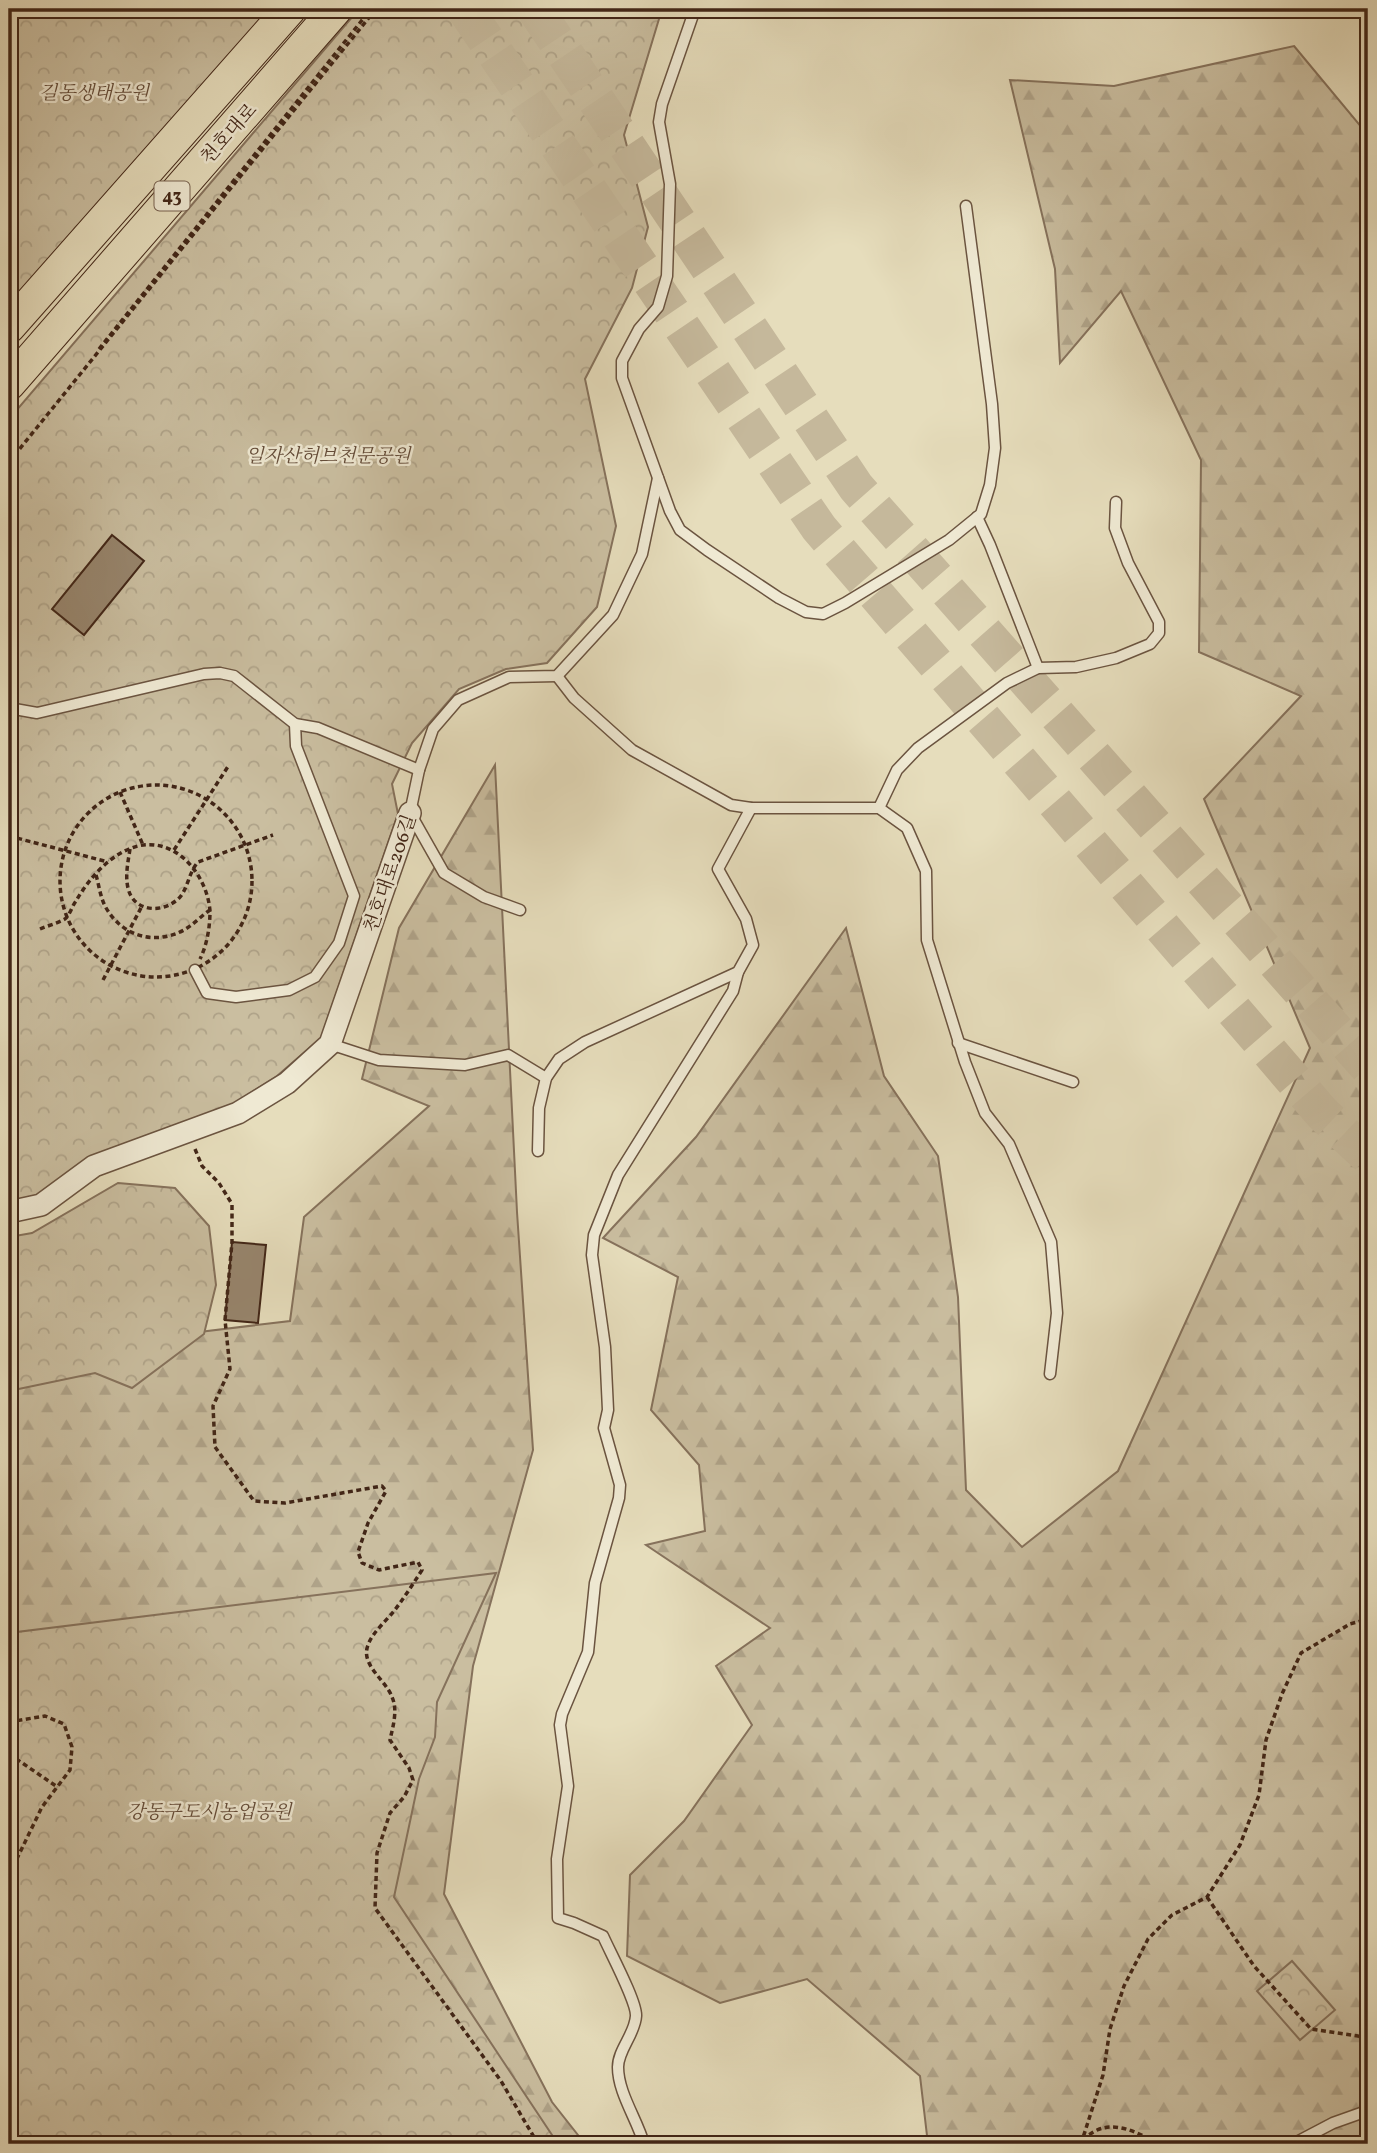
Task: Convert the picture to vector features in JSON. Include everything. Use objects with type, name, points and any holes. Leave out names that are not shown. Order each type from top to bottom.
[{"type":"main road","name":"천호대로","points":[[9,327],[290,9]]},
{"type":"main road","name":"천호대로","points":[[9,384],[336,9]]},
{"type":"street","name":"천호대로206길","points":[[9,1212],[41,1205],[94,1166],[238,1113],[287,1083],[330,1044],[410,813]]},
{"type":"lane","points":[[695,9],[662,104],[659,122],[670,184],[667,276],[658,307],[639,329],[622,361],[622,378],[680,530],[748,578],[806,612],[823,614],[845,603],[949,540],[981,514],[990,485],[995,448],[966,206]]},
{"type":"lane","points":[[658,477],[642,554],[613,615],[557,676],[574,698],[632,750],[731,805],[751,808],[879,808],[907,828],[926,871],[927,940],[958,1042],[985,1113],[1009,1144],[1051,1242],[1057,1313],[1050,1374]]},
{"type":"lane","points":[[879,808],[897,770],[918,748],[1007,683],[1038,668],[1076,667],[1116,658],[1150,644],[1159,633],[1159,622],[1128,564],[1115,528],[1116,502]]},
{"type":"lane","points":[[977,517],[1038,668]]},
{"type":"lane","points":[[9,708],[37,713],[204,674],[220,673],[234,676],[295,724],[318,728],[419,770]]},
{"type":"lane","name":"천호대로206길","points":[[410,813],[419,770],[433,729],[458,700],[509,677],[557,676]]},
{"type":"lane","points":[[195,970],[207,993],[236,997],[289,990],[315,977],[339,943],[354,896],[296,746],[295,724]]},
{"type":"lane","points":[[645,2144],[618,2072],[618,2064],[631,2036],[636,2015],[627,1989],[603,1936],[558,1918],[557,1859],[568,1786],[560,1725],[588,1652],[595,1583],[619,1498],[620,1485],[604,1428],[608,1410],[605,1347],[592,1255],[594,1235],[618,1175],[733,991],[738,972],[753,945],[746,919],[718,869],[751,808]]},
{"type":"lane","points":[[410,813],[444,873],[484,897],[520,910]]},
{"type":"lane","points":[[538,1152],[539,1108],[546,1078],[559,1059],[585,1042],[738,972]]},
{"type":"lane","points":[[958,1042],[1073,1082]]},
{"type":"lane","points":[[330,1044],[379,1060],[465,1065],[508,1055],[546,1078]]},
{"type":"lane","points":[[1293,2144],[1333,2123],[1368,2113]]},
{"type":"path","points":[[9,461],[373,9]]},
{"type":"path","points":[[174,850],[229,765]]},
{"type":"path","points":[[164,785],[187,789],[207,799],[230,819],[246,845],[253,873],[251,903],[240,930],[220,954],[195,970],[153,978],[110,967],[92,954],[77,937],[67,918],[61,901],[60,884],[65,850],[86,815],[120,792],[142,786],[164,785]]},
{"type":"path","points":[[120,792],[143,846]]},
{"type":"path","points":[[130,848],[128,889],[134,902],[151,910],[166,907],[178,899],[198,862],[273,835]]},
{"type":"path","points":[[9,836],[108,862]]},
{"type":"path","points":[[40,929],[67,918],[84,888],[108,862],[130,848],[161,846],[174,850],[193,867],[204,887],[210,910],[208,930],[195,970]]},
{"type":"path","points":[[96,874],[106,907],[128,932],[146,937],[167,937],[185,929],[210,910]]},
{"type":"path","points":[[103,980],[142,906]]},
{"type":"path","points":[[186,1132],[202,1166],[219,1183],[232,1204],[232,1242],[225,1320],[230,1369],[213,1406],[215,1447],[254,1501],[285,1503],[382,1486],[386,1491],[368,1523],[358,1552],[362,1563],[379,1570],[418,1562],[422,1570],[368,1644],[366,1655],[376,1675],[393,1698],[395,1719],[390,1740],[413,1780],[404,1797],[390,1813],[377,1853],[375,1908],[501,2081],[538,2144]]},
{"type":"path","points":[[1082,2142],[1103,2075],[1110,2029],[1124,1986],[1148,1939],[1172,1915],[1207,1897],[1240,1845],[1259,1795],[1266,1740],[1282,1694],[1301,1653],[1350,1623],[1368,1619]]},
{"type":"path","points":[[9,1722],[45,1716],[64,1724],[72,1747],[70,1770],[42,1807],[9,1875]]},
{"type":"path","points":[[9,1754],[56,1786]]},
{"type":"path","points":[[1207,1897],[1254,1966],[1311,2029],[1358,2036],[1368,2041]]},
{"type":"path","points":[[1075,2144],[1082,2142],[1095,2131],[1114,2126],[1160,2144]]},
{"type":"green space","name":"길동생태공원","points":[[9,9],[284,9],[9,309]]},
{"type":"green space","name":"일자산허브천문공원","points":[[359,9],[662,9],[624,135],[648,227],[632,288],[585,379],[616,526],[597,607],[547,663],[506,669],[459,689],[412,743],[392,784],[398,814],[321,1038],[277,1076],[230,1106],[33,1200],[9,1205],[9,419]]},
{"type":"green space","points":[[1294,46],[1368,135],[1368,2144],[928,2144],[920,2076],[807,1979],[720,2003],[627,1956],[630,1875],[684,1821],[752,1725],[716,1666],[770,1628],[646,1545],[705,1531],[699,1465],[651,1410],[678,1277],[603,1238],[696,1137],[846,928],[884,1076],[938,1156],[958,1297],[966,1490],[1022,1547],[1118,1471],[1310,1048],[1204,799],[1301,696],[1199,652],[1201,460],[1121,291],[1060,363],[1055,269],[1010,80],[1114,86]]},
{"type":"green space","points":[[495,765],[517,1212],[533,1450],[473,1666],[444,1894],[552,2102],[585,2144],[9,2144],[9,1374],[191,1333],[290,1321],[304,1217],[429,1106],[362,1079],[399,928]]},
{"type":"green space","points":[[118,1183],[175,1188],[209,1226],[216,1285],[204,1334],[132,1388],[95,1373],[9,1391],[9,1237],[32,1233]]},
{"type":"green space","name":"강동구도시농업공원","points":[[496,1573],[437,1702],[435,1737],[419,1779],[394,1897],[558,2144],[9,2144],[9,1633]]},
{"type":"green space","points":[[1292,1961],[1335,2010],[1300,2040],[1257,1991]]},
{"type":"building","points":[[112,535],[144,561],[84,635],[52,609]]},
{"type":"building","points":[[232,1242],[266,1245],[258,1323],[225,1320]]},
{"type":"tunnel","points":[[465,9],[819,528],[1322,1113],[1368,1156]]},
{"type":"tunnel","points":[[535,9],[856,487],[1368,1067]]}]
